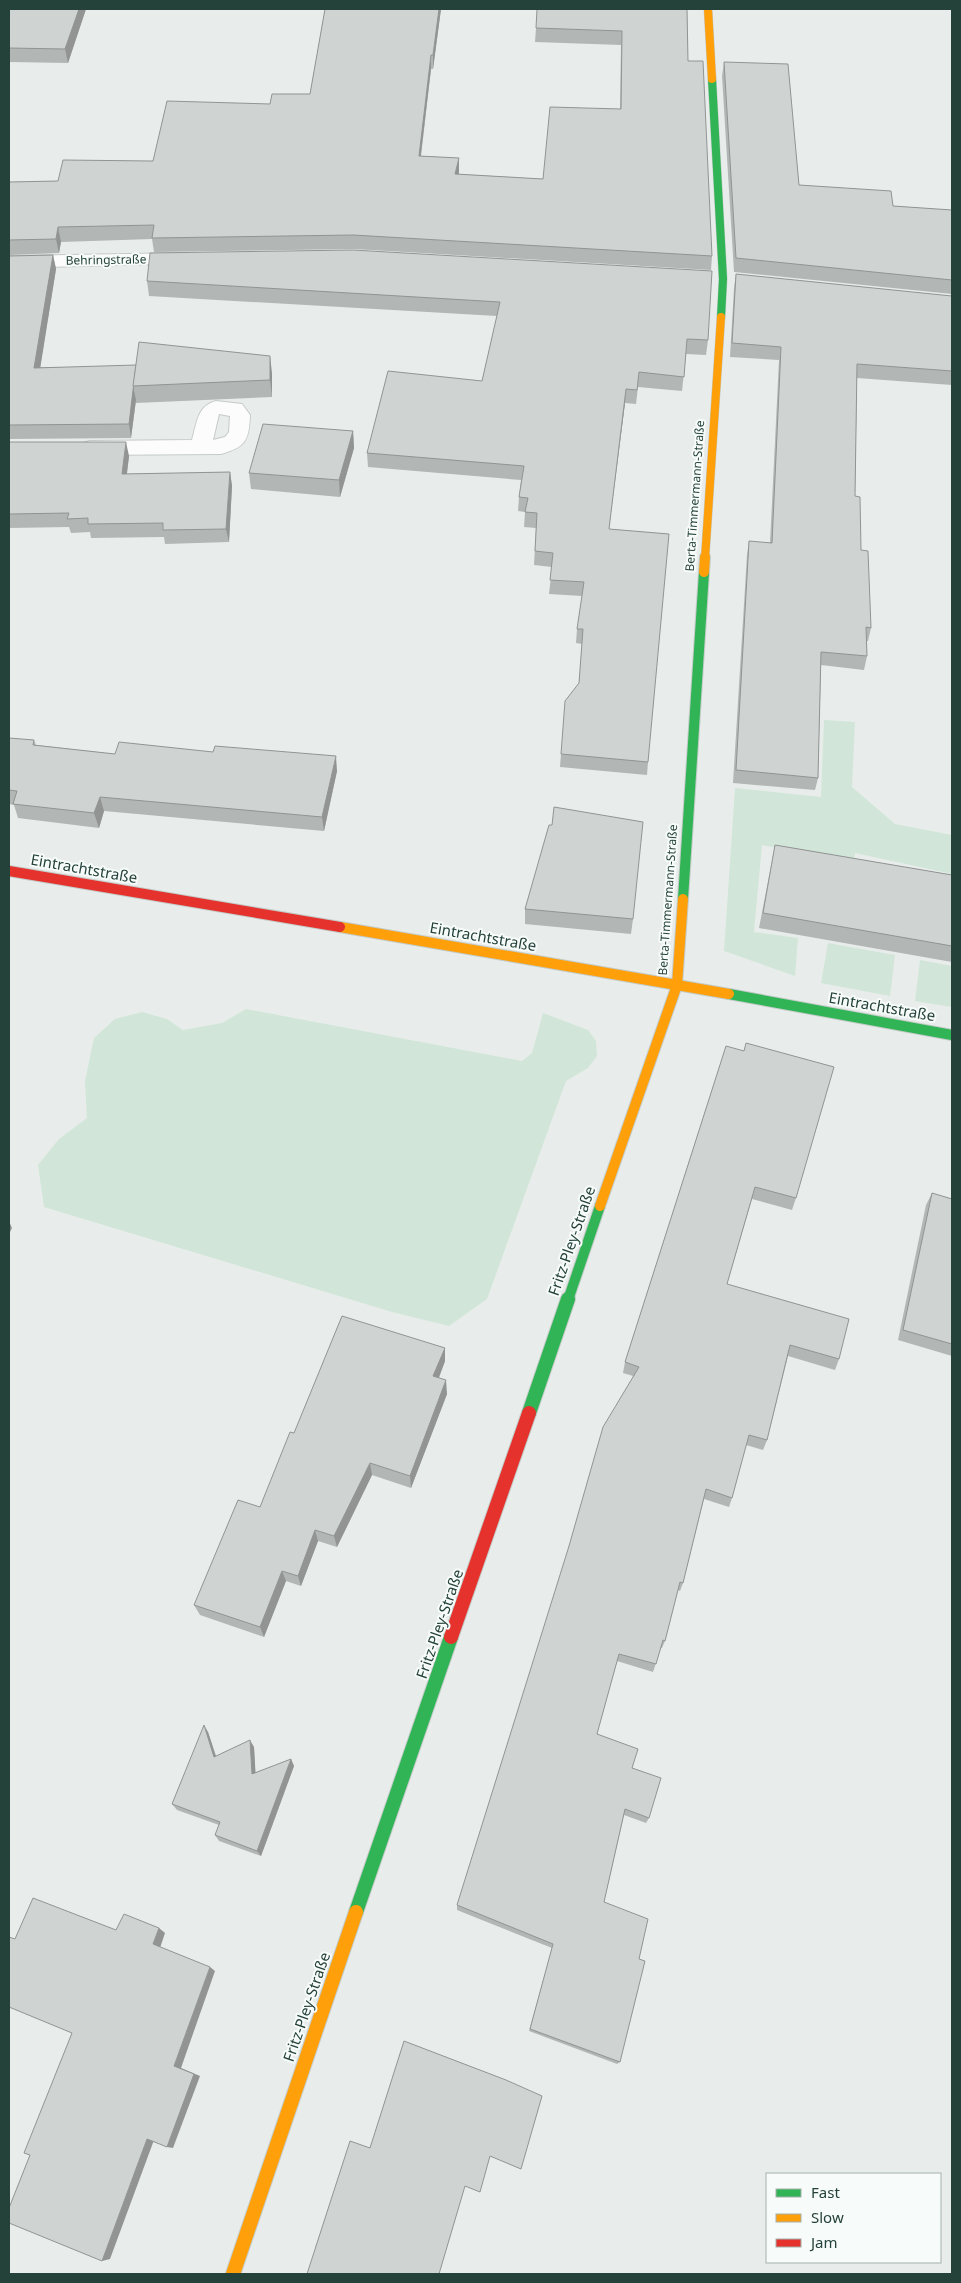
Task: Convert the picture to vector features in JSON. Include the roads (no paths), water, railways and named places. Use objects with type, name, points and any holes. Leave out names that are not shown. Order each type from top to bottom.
[{"type":"street","name":"Berta-Timmermann-Straße","points":[[676,985],[723,279],[708,9]]},
{"type":"street","name":"Behringstraße","points":[[9,262],[206,259]]},
{"type":"street","points":[[703,278],[742,281]]},
{"type":"street","points":[[67,448],[202,447]]},
{"type":"street","name":"Eintrachtstraße","points":[[9,871],[676,985],[952,1035]]},
{"type":"street","name":"Fritz-Pley-Straße","points":[[233,2274],[298,2080],[676,985]]}]
